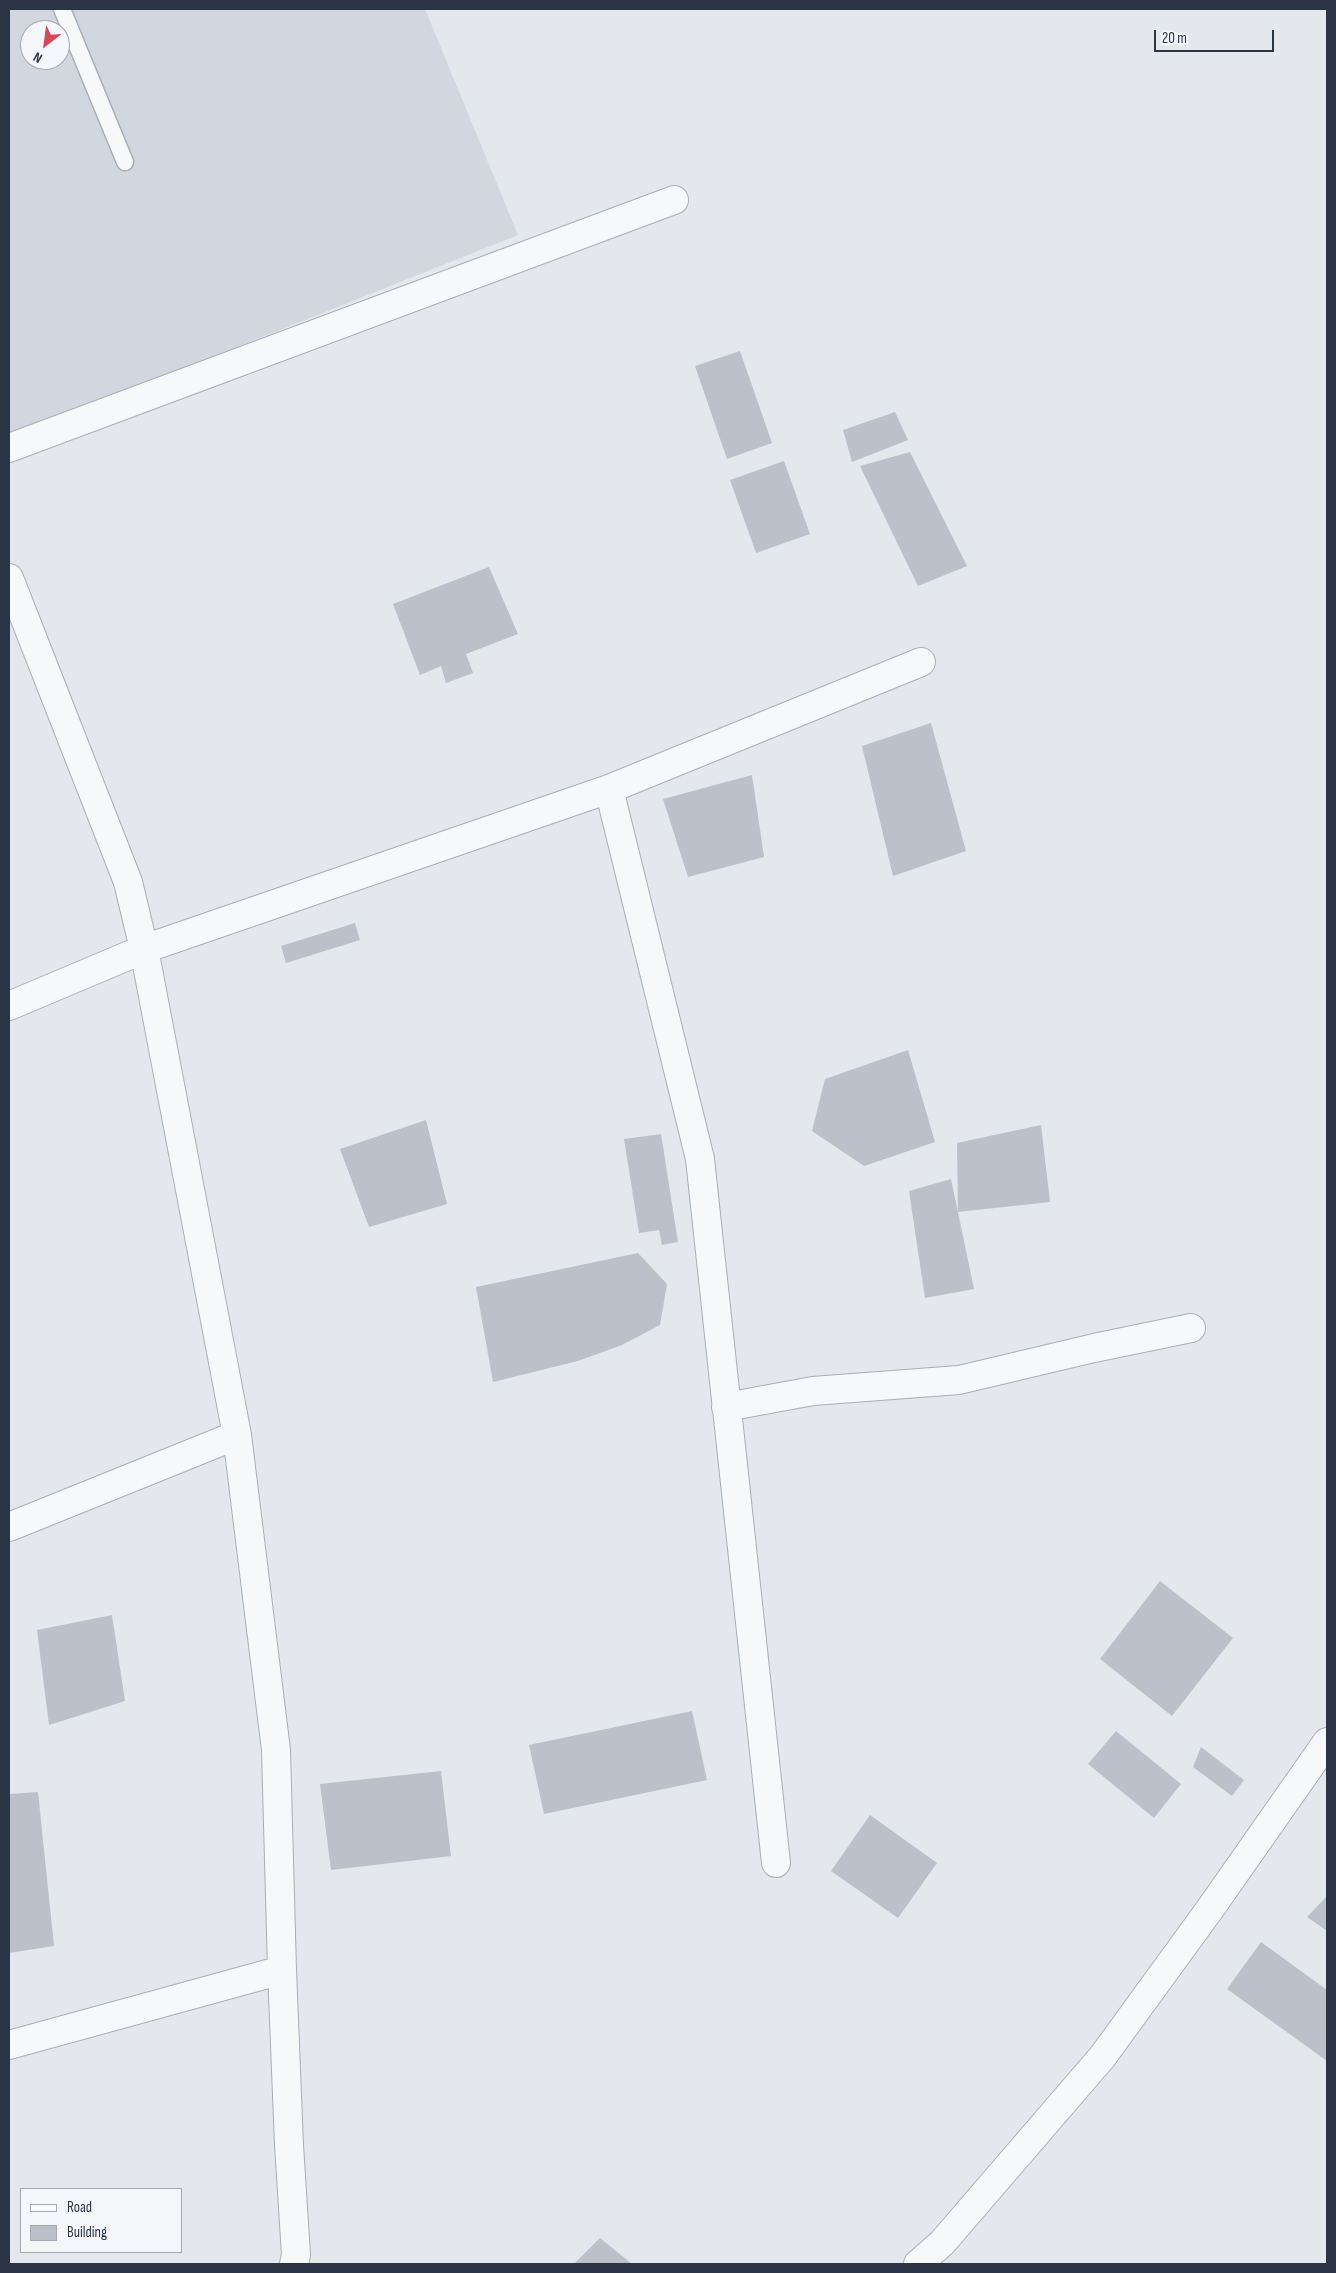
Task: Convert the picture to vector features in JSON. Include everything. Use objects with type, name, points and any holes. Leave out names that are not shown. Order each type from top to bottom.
[{"type":"street","points":[[9,448],[674,200]]},
{"type":"street","points":[[9,578],[128,882],[144,949],[237,1434],[276,1750],[282,1970],[289,2144],[296,2255],[294,2264]]},
{"type":"street","points":[[9,1006],[144,949],[609,789],[921,662]]},
{"type":"street","points":[[609,789],[700,1159],[776,1862]]},
{"type":"street","points":[[726,1407],[813,1391],[959,1380],[1094,1348],[1191,1328]]},
{"type":"street","points":[[9,1527],[237,1434]]},
{"type":"street","points":[[918,2264],[942,2243],[1103,2056],[1210,1909],[1327,1742]]},
{"type":"street","points":[[9,2045],[282,1970]]},
{"type":"lane","points":[[62,9],[125,162]]},
{"type":"shaded area","points":[[9,9],[425,9],[518,235],[9,438]]},
{"type":"building","points":[[740,351],[772,443],[727,459],[695,366]]},
{"type":"building","points":[[895,412],[908,440],[852,462],[843,430]]},
{"type":"building","points":[[910,452],[967,566],[918,586],[860,466]]},
{"type":"building","points":[[784,461],[810,534],[756,553],[730,480]]},
{"type":"building","points":[[489,567],[518,634],[466,654],[473,673],[446,683],[441,666],[420,675],[393,604]]},
{"type":"building","points":[[931,723],[966,851],[893,876],[862,746]]},
{"type":"building","points":[[752,775],[764,857],[688,877],[663,799]]},
{"type":"building","points":[[355,923],[360,940],[286,963],[281,946]]},
{"type":"building","points":[[908,1050],[935,1142],[864,1166],[812,1131],[825,1079]]},
{"type":"building","points":[[426,1120],[447,1204],[369,1227],[340,1149]]},
{"type":"building","points":[[1041,1125],[1050,1202],[958,1212],[957,1143]]},
{"type":"building","points":[[661,1134],[678,1242],[662,1245],[659,1230],[639,1233],[624,1139]]},
{"type":"building","points":[[951,1179],[974,1289],[925,1298],[909,1191]]},
{"type":"building","points":[[638,1253],[667,1284],[660,1325],[622,1345],[578,1361],[493,1382],[476,1287]]},
{"type":"building","points":[[1160,1581],[1233,1638],[1172,1716],[1100,1659]]},
{"type":"building","points":[[112,1615],[125,1701],[49,1725],[37,1630]]},
{"type":"building","points":[[692,1711],[707,1780],[544,1814],[529,1745]]},
{"type":"building","points":[[1116,1731],[1181,1784],[1154,1818],[1088,1764]]},
{"type":"building","points":[[1201,1747],[1244,1780],[1232,1796],[1193,1767]]},
{"type":"building","points":[[441,1771],[451,1856],[331,1870],[320,1784]]},
{"type":"building","points":[[38,1792],[54,1946],[9,1953],[9,1794]]},
{"type":"building","points":[[870,1815],[937,1863],[898,1918],[831,1871]]},
{"type":"building","points":[[1327,1896],[1327,1931],[1307,1917]]},
{"type":"building","points":[[1261,1942],[1327,1990],[1327,2061],[1227,1989]]},
{"type":"building","points":[[600,2238],[632,2264],[574,2264]]}]
